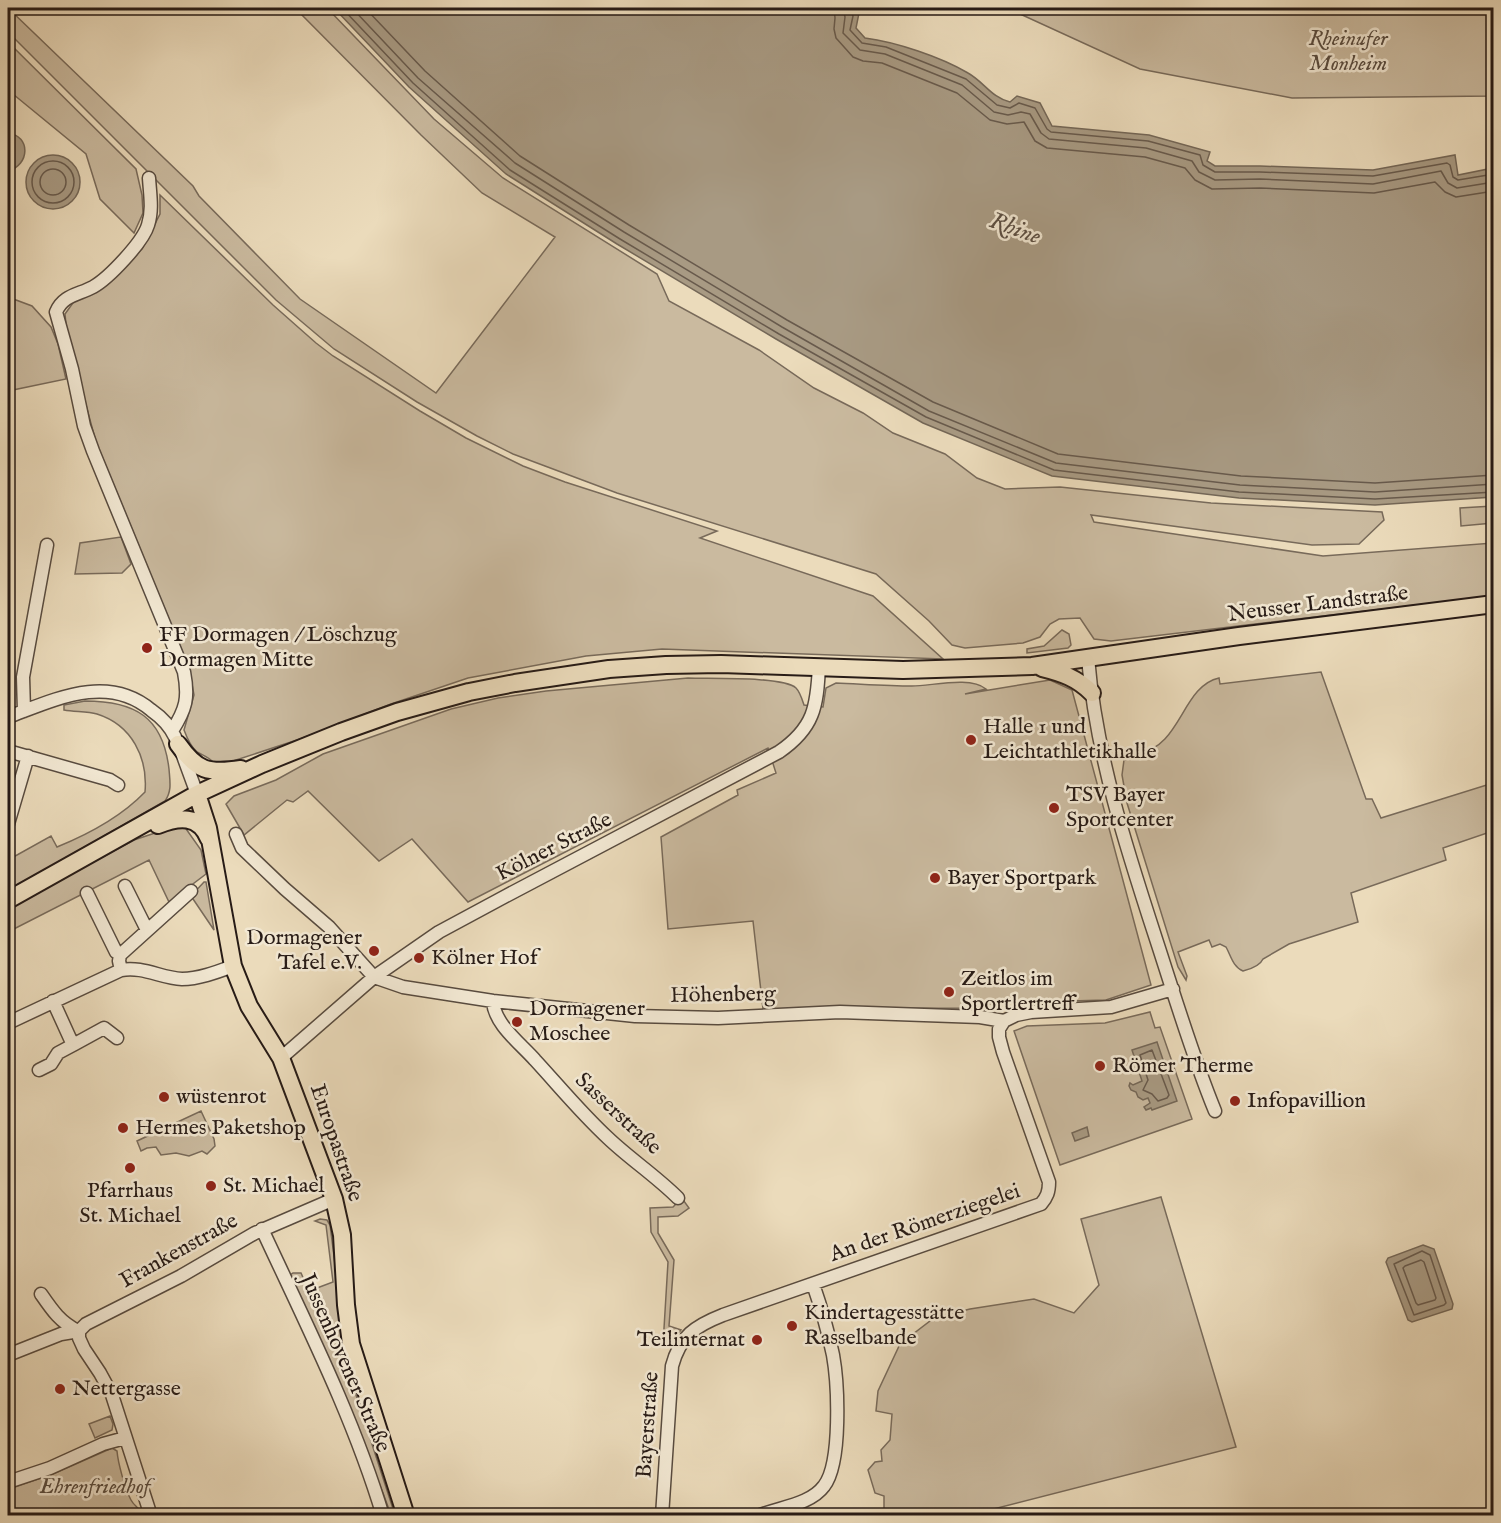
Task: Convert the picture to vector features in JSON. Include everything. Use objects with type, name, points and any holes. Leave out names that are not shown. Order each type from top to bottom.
[{"type":"main road","name":"Neusser Landstraße","points":[[1032,666],[1494,604]]},
{"type":"main road","points":[[8,900],[197,794],[262,764],[398,712],[469,692],[515,683],[609,669],[666,665],[819,666],[903,670],[1032,666],[1070,676],[1092,693]]},
{"type":"main road","points":[[175,737],[195,764],[212,771],[262,764]]},
{"type":"main road","name":"Europastraße","points":[[197,794],[205,816],[233,966],[249,1006],[281,1058],[334,1199],[342,1235],[351,1344],[406,1515]]},
{"type":"main road","points":[[132,831],[183,818],[201,826],[206,831],[211,845]]},
{"type":"street","points":[[149,178],[151,207],[148,226],[138,242],[106,277],[93,287],[67,297],[59,304],[56,312],[57,323],[72,369],[84,426],[184,672],[187,689],[186,705],[175,737]]},
{"type":"street","points":[[24,711],[23,676],[47,545]]},
{"type":"street","points":[[1088,658],[1092,693],[1115,810],[1215,1111]]},
{"type":"street","name":"Kölner Straße","points":[[281,1058],[374,977],[439,932],[779,752],[794,741],[810,720],[815,706],[819,666]]},
{"type":"street","points":[[8,717],[65,696],[86,691],[119,693],[139,701],[161,718],[175,737],[197,794]]},
{"type":"street","points":[[8,751],[110,780],[118,785]]},
{"type":"street","points":[[8,824],[28,756]]},
{"type":"street","points":[[236,834],[242,848],[329,927],[374,977]]},
{"type":"street","points":[[125,886],[147,930]]},
{"type":"street","points":[[120,955],[191,891]]},
{"type":"street","points":[[87,893],[116,952],[120,955],[121,970]]},
{"type":"street","points":[[8,1023],[121,970],[132,968],[181,979],[217,972],[233,966]]},
{"type":"street","name":"Höhenberg","points":[[374,977],[403,987],[493,1001],[635,1016],[718,1018],[840,1012],[980,1017],[1004,1021]]},
{"type":"street","points":[[1004,1021],[1030,1012],[1111,1007],[1173,989]]},
{"type":"street","points":[[53,1001],[73,1045]]},
{"type":"street","name":"Sasserstraße","points":[[493,1001],[494,1012],[502,1023],[556,1085],[607,1137],[678,1198]]},
{"type":"street","name":"An der Römerziegelei","points":[[683,1340],[705,1322],[1041,1204],[1046,1198],[1049,1182],[1000,1042],[999,1029],[1004,1021]]},
{"type":"street","points":[[39,1070],[51,1064],[58,1053],[104,1028],[117,1038]]},
{"type":"street","name":"Frankenstraße","points":[[8,1355],[61,1334],[79,1331],[86,1324],[181,1276],[262,1229],[334,1199]]},
{"type":"street","name":"Jussenhovener Straße","points":[[262,1229],[332,1378],[369,1467],[384,1515]]},
{"type":"street","points":[[758,1515],[804,1501],[816,1494],[825,1486],[835,1456],[836,1386],[833,1358],[813,1284]]},
{"type":"street","points":[[41,1294],[56,1317],[79,1331],[79,1338],[84,1349],[112,1395],[151,1515]]},
{"type":"street","name":"Bayerstraße","points":[[662,1515],[672,1366],[683,1340]]},
{"type":"street","points":[[8,1482],[50,1468],[103,1444],[125,1438]]},
{"type":"green space","points":[[8,8],[193,186],[199,196],[300,299],[436,393],[555,237],[482,193],[295,8],[327,8],[434,119],[503,178],[657,274],[669,301],[759,350],[814,388],[863,413],[893,433],[945,454],[977,478],[1005,489],[1060,487],[1211,503],[1382,512],[1384,520],[1359,544],[1312,545],[1091,515],[1094,522],[1323,556],[1493,543],[1493,596],[1111,641],[1094,639],[1080,618],[1059,619],[1050,624],[1040,637],[1023,643],[965,648],[952,645],[929,621],[876,574],[617,493],[513,454],[417,402],[334,349],[276,300],[8,32]]},
{"type":"green space","name":"Rheinufer Monheim","points":[[1007,8],[1493,8],[1493,96],[1292,98],[1140,69]]},
{"type":"green space","points":[[8,42],[136,169],[142,195],[143,213],[134,233],[100,199],[86,154],[8,90]]},
{"type":"green space","points":[[160,195],[273,305],[316,343],[420,411],[466,438],[523,466],[565,482],[717,531],[700,538],[873,596],[943,659],[662,649],[586,656],[468,678],[391,704],[300,739],[233,761],[214,763],[195,750],[184,730],[194,695],[189,668],[96,442],[67,335],[65,314],[75,300],[98,291],[142,249],[160,214]]},
{"type":"green space","points":[[8,297],[32,306],[51,327],[58,344],[66,379],[8,391]]},
{"type":"green space","points":[[1493,506],[1493,523],[1461,526],[1460,508]]},
{"type":"green space","points":[[121,537],[131,564],[122,573],[75,574],[80,543]]},
{"type":"green space","points":[[1062,630],[1069,634],[1071,645],[1068,648],[1027,653],[1027,649],[1044,646]]},
{"type":"green space","points":[[1321,672],[1366,799],[1372,799],[1381,818],[1493,783],[1493,831],[1443,848],[1446,860],[1351,893],[1358,922],[1289,944],[1252,968],[1243,971],[1235,964],[1226,947],[1220,944],[1212,947],[1209,940],[1178,952],[1187,976],[1186,980],[1178,967],[1127,803],[1122,775],[1124,760],[1140,756],[1139,753],[1153,748],[1164,740],[1197,692],[1207,683],[1219,678],[1220,684]]},
{"type":"green space","points":[[688,678],[745,679],[788,684],[796,688],[804,705],[823,707],[826,688],[836,683],[912,686],[961,682],[979,685],[986,689],[965,694],[1050,680],[1072,690],[1151,985],[1106,1000],[994,1003],[973,1008],[763,1009],[753,921],[668,929],[661,837],[738,795],[737,790],[776,773],[768,748],[468,902],[412,839],[379,861],[308,791],[293,802],[287,800],[244,835],[226,804],[234,796],[276,780],[323,754],[451,709],[498,698],[546,691]]},
{"type":"green space","points":[[85,701],[118,704],[144,715],[160,736],[166,751],[170,778],[169,794],[165,801],[8,891],[8,860],[51,836],[57,847],[81,836],[115,817],[145,792],[144,767],[140,755],[135,744],[120,726],[97,714],[64,710],[64,705]]},
{"type":"green space","points":[[184,826],[201,850],[206,874],[169,902],[149,860],[8,932],[8,908],[134,840],[173,827]]},
{"type":"green space","points":[[206,882],[214,930],[191,896]]},
{"type":"green space","name":"Römer Therme","points":[[1150,1012],[1155,1028],[1160,1027],[1192,1119],[1060,1165],[1014,1031],[1027,1026],[1105,1023]]},
{"type":"green space","points":[[201,1111],[215,1146],[207,1154],[202,1151],[189,1156],[176,1153],[161,1155],[156,1147],[141,1151],[137,1141]]},
{"type":"green space","points":[[681,1197],[689,1208],[678,1216],[658,1217],[658,1233],[674,1260],[669,1326],[681,1330],[668,1347],[663,1345],[668,1262],[651,1232],[650,1208],[673,1207],[675,1200]]},
{"type":"green space","points":[[1161,1197],[1236,1447],[970,1515],[865,1515],[884,1509],[884,1496],[875,1493],[868,1470],[875,1462],[882,1461],[881,1450],[890,1440],[892,1414],[876,1411],[878,1391],[900,1344],[934,1318],[970,1309],[1034,1299],[1074,1313],[1099,1285],[1081,1219]]},
{"type":"green space","points":[[327,1220],[330,1225],[347,1357],[345,1361],[395,1515],[391,1515],[290,1275],[301,1273],[309,1291],[333,1282],[326,1225],[315,1221]]},
{"type":"green space","points":[[110,1416],[113,1424],[112,1430],[95,1438],[89,1424]]},
{"type":"green space","name":"Ehrenfriedhof","points":[[112,1448],[117,1451],[122,1476],[132,1502],[142,1515],[17,1515],[9,1489],[53,1474]]},
{"type":"water","name":"Rhine","points":[[334,8],[854,8],[859,13],[856,28],[865,38],[904,47],[945,61],[974,77],[1004,100],[1010,102],[1017,96],[1040,103],[1052,126],[1149,135],[1210,152],[1207,161],[1215,166],[1373,170],[1455,155],[1458,175],[1493,168],[1493,497],[1375,505],[1239,498],[1052,476],[923,423],[776,339],[617,244],[506,174],[409,87]]},
{"type":"water","points":[[8,133],[21,139],[25,151],[21,163],[8,171]]},
{"type":"water","points":[[53,155],[63,157],[72,163],[78,172],[80,182],[78,192],[72,201],[63,207],[53,209],[43,207],[34,201],[28,192],[26,182],[28,172],[34,163],[43,157]]},
{"type":"water","points":[[1157,1042],[1177,1101],[1146,1110],[1144,1107],[1150,1103],[1148,1098],[1143,1100],[1138,1097],[1129,1086],[1130,1083],[1133,1085],[1142,1081],[1132,1050]]},
{"type":"water","points":[[1087,1127],[1089,1136],[1075,1141],[1072,1133]]},
{"type":"water","points":[[1423,1245],[1434,1249],[1453,1304],[1452,1309],[1412,1322],[1408,1320],[1386,1262],[1388,1258]]},
{"type":"place","name":"FF Dormagen / Löschzug Dormagen Mitte","points":[[147,648]]},
{"type":"place","name":"Halle 1 und Leichtathletikhalle","points":[[971,740]]},
{"type":"place","name":"TSV Bayer Sportcenter","points":[[1054,808]]},
{"type":"place","name":"Bayer Sportpark","points":[[935,878]]},
{"type":"place","name":"Dormagener Tafel e.V.","points":[[374,951]]},
{"type":"place","name":"Kölner Hof","points":[[419,958]]},
{"type":"place","name":"Zeitlos im Sportlertreff","points":[[949,992]]},
{"type":"place","name":"Dormagener Moschee","points":[[517,1022]]},
{"type":"place","name":"Römer Therme","points":[[1100,1066]]},
{"type":"place","name":"wüstenrot","points":[[164,1097]]},
{"type":"place","name":"Infopavillion","points":[[1235,1101]]},
{"type":"place","name":"Hermes Paketshop","points":[[123,1128]]},
{"type":"place","name":"Pfarrhaus St. Michael","points":[[130,1168]]},
{"type":"place","name":"St. Michael","points":[[211,1186]]},
{"type":"place","name":"Kindertagesstätte Rasselbande","points":[[792,1326]]},
{"type":"place","name":"Teilinternat","points":[[757,1340]]},
{"type":"place","name":"Nettergasse","points":[[60,1389]]}]
